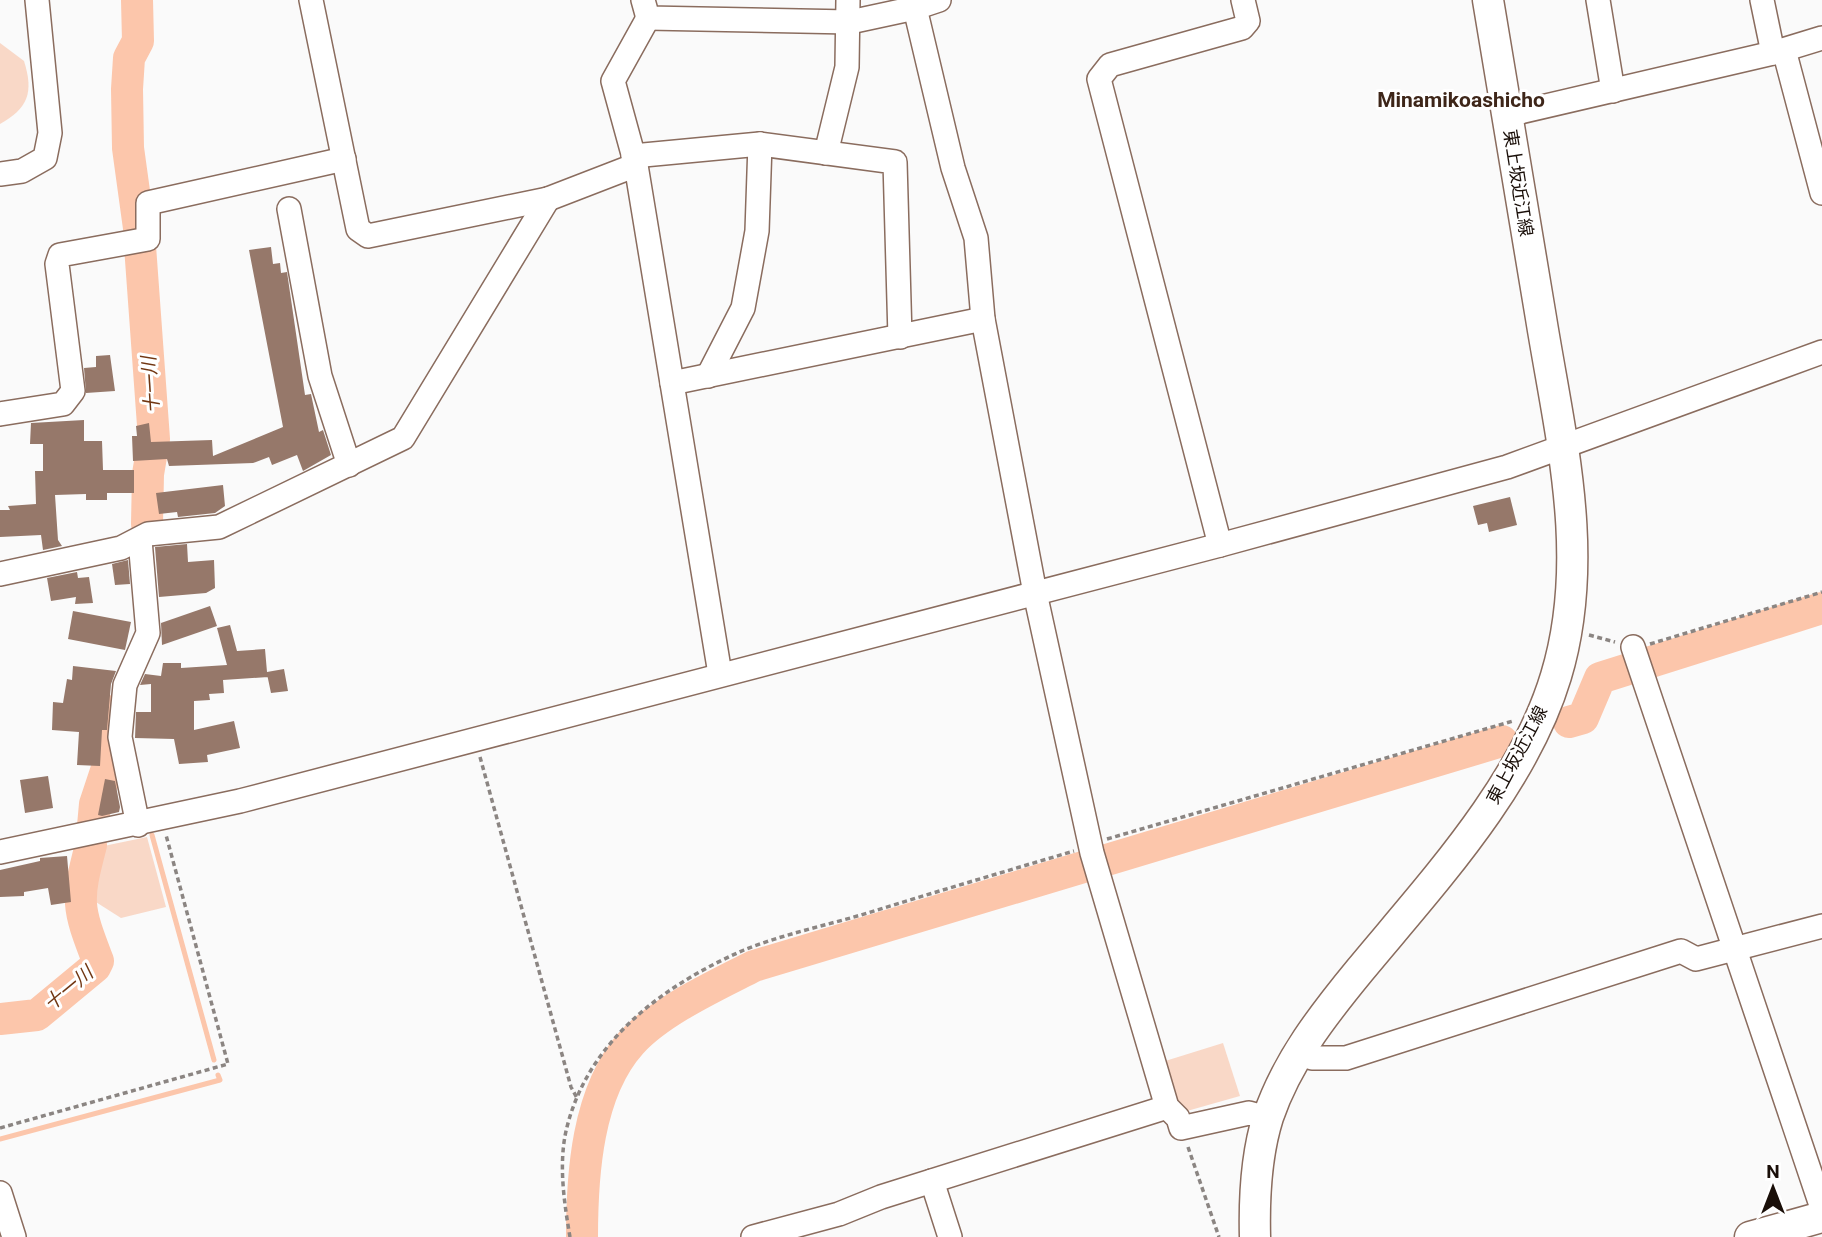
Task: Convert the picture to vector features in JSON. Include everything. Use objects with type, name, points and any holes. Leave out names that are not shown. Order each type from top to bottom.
[{"type":"main road","name":"東上坂近江線","points":[[1255,1237],[1254,1206],[1268,1118],[1298,1053],[1335,999],[1493,804],[1540,720],[1567,632],[1573,577],[1569,477],[1488,0]]},
{"type":"main road","points":[[1750,1237],[1822,1217]]},
{"type":"street","points":[[0,174],[22,171],[45,158],[50,133],[37,0]]},
{"type":"street","points":[[311,0],[358,229],[368,236],[548,199],[634,161],[760,144],[895,162],[900,337]]},
{"type":"street","points":[[720,674],[634,161],[613,81],[645,9],[849,11],[915,8],[939,0]]},
{"type":"street","points":[[1220,545],[1099,79],[1110,65],[1242,28],[1248,21],[1243,0]]},
{"type":"street","points":[[1598,0],[1613,91]]},
{"type":"street","points":[[1762,0],[1822,193]]},
{"type":"street","points":[[915,8],[953,168],[976,238],[983,319],[1035,593],[1094,857],[1126,978],[1167,1107],[1178,1118],[1181,1128],[1249,1113],[1268,1118]]},
{"type":"street","points":[[826,153],[847,67],[849,11]]},
{"type":"street","points":[[1507,115],[1778,52],[1822,38]]},
{"type":"street","points":[[708,376],[743,308],[757,230],[760,144]]},
{"type":"street","points":[[0,414],[63,404],[73,391],[57,264],[60,255],[148,239],[148,203],[344,159]]},
{"type":"street","points":[[0,573],[121,548],[148,534],[219,527],[403,438],[548,199]]},
{"type":"street","points":[[289,209],[320,376],[349,465]]},
{"type":"street","points":[[672,383],[983,319]]},
{"type":"street","points":[[0,852],[162,820],[1220,545],[1507,467],[1822,352]]},
{"type":"street","points":[[138,825],[120,737],[125,685],[148,633],[140,540]]},
{"type":"street","points":[[1634,649],[1822,1208]]},
{"type":"street","points":[[1298,1053],[1312,1058],[1346,1058],[1681,951],[1696,959],[1822,926]]},
{"type":"street","points":[[752,1237],[838,1214],[932,1181],[1167,1107]]},
{"type":"street","points":[[932,1181],[950,1237]]},
{"type":"street","points":[[0,1193],[14,1237]]},
{"type":"path","points":[[1567,632],[1634,649],[1822,592]]},
{"type":"path","points":[[570,1237],[563,1197],[563,1169],[566,1128],[577,1098],[599,1058],[636,1014],[683,979],[747,949],[1094,857],[1510,721],[1540,720]]},
{"type":"path","points":[[475,740],[571,1087],[577,1098]]},
{"type":"path","points":[[0,1128],[228,1064],[162,820]]},
{"type":"path","points":[[1181,1128],[1219,1237]]},
{"type":"shaded area","points":[[0,43],[24,61],[28,91],[23,105],[0,124]]},
{"type":"shaded area","points":[[147,837],[166,907],[121,918],[88,897],[99,847]]},
{"type":"shaded area","points":[[1223,1043],[1240,1096],[1187,1111],[1174,1106],[1162,1062]]},
{"type":"building","points":[[271,247],[273,264],[280,263],[281,273],[287,272],[305,395],[311,394],[319,432],[323,430],[331,455],[303,471],[297,455],[272,465],[269,457],[253,463],[169,466],[167,459],[133,461],[132,436],[137,436],[136,426],[149,423],[151,442],[212,440],[213,456],[283,427],[249,250]]},
{"type":"building","points":[[110,355],[115,391],[86,393],[84,368],[96,367],[96,356]]},
{"type":"building","points":[[84,420],[84,441],[102,441],[103,470],[134,470],[134,493],[107,493],[107,500],[86,500],[86,494],[55,495],[58,540],[62,546],[43,550],[41,535],[0,537],[0,510],[10,510],[8,506],[36,504],[35,471],[43,471],[43,444],[30,444],[31,423]]},
{"type":"building","points":[[223,485],[225,506],[215,513],[178,517],[177,512],[159,514],[156,493]]},
{"type":"building","points":[[1510,497],[1517,525],[1489,532],[1487,523],[1478,525],[1473,506]]},
{"type":"building","points":[[187,544],[188,562],[214,560],[215,588],[206,593],[159,597],[155,547]]},
{"type":"building","points":[[128,560],[130,584],[115,585],[112,564]]},
{"type":"building","points":[[77,572],[78,578],[89,577],[93,603],[75,604],[76,597],[51,601],[47,578]]},
{"type":"building","points":[[210,606],[217,626],[162,645],[161,623]]},
{"type":"building","points":[[73,611],[131,622],[125,650],[68,639]]},
{"type":"building","points":[[230,625],[237,651],[265,649],[267,672],[284,669],[288,691],[271,693],[268,677],[223,680],[224,693],[209,694],[210,700],[194,701],[194,730],[234,721],[240,748],[207,755],[208,762],[179,764],[174,739],[135,738],[136,712],[151,712],[151,684],[140,685],[145,674],[161,676],[163,663],[181,663],[181,668],[227,665],[217,628]]},
{"type":"building","points":[[73,666],[116,671],[111,684],[107,730],[102,730],[100,766],[77,765],[79,732],[52,730],[53,702],[63,703],[67,679],[72,680]]},
{"type":"building","points":[[48,776],[53,808],[25,813],[20,780]]},
{"type":"building","points":[[105,779],[115,781],[120,807],[119,812],[102,816],[98,815]]},
{"type":"building","points":[[67,856],[71,902],[51,905],[48,888],[24,892],[24,896],[0,897],[0,870],[40,861],[40,858]]},
{"type":"waterway","name":"十一川","points":[[137,0],[138,41],[129,58],[127,89],[128,148],[139,228]]},
{"type":"waterway","name":"十一川","points":[[140,246],[154,439],[148,474],[147,524]]},
{"type":"waterway","points":[[1569,722],[1583,718],[1600,678],[1822,608]]},
{"type":"waterway","name":"十一川","points":[[93,826],[95,804],[113,750],[114,711]]},
{"type":"waterway","points":[[582,1237],[583,1187],[590,1135],[605,1085],[616,1063],[643,1031],[672,1010],[706,991],[754,966],[1502,741]]},
{"type":"waterway","points":[[152,835],[214,1060]]},
{"type":"waterway","name":"十一川","points":[[0,1019],[37,1015],[95,967],[98,961],[81,904],[83,879],[91,845]]},
{"type":"waterway","points":[[0,1139],[220,1080],[218,1075]]},
{"type":"district","name":"Minamikoashicho","points":[[1461,100]]}]
